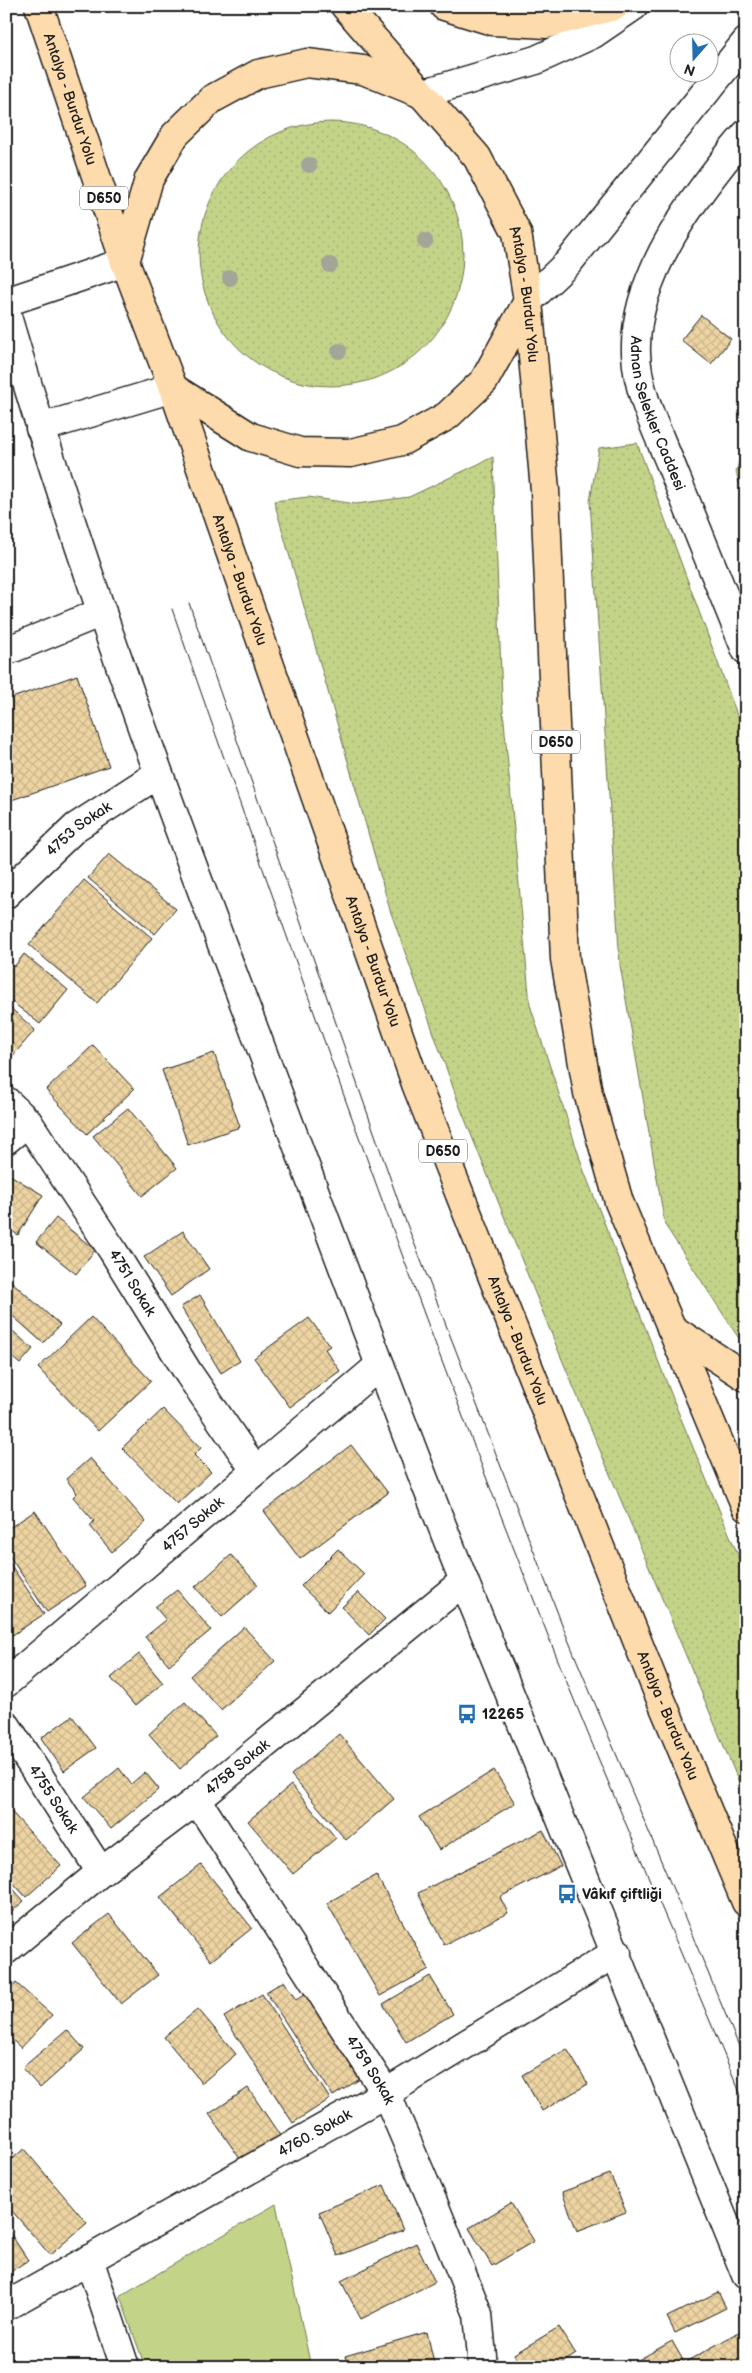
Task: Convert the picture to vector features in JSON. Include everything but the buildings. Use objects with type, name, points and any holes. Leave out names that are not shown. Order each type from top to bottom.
[{"type":"highway","name":"Antalya - Burdur Yolu","points":[[39,6],[125,262],[173,388],[416,1084],[651,1674],[746,1902]]},
{"type":"highway","name":"Antalya - Burdur Yolu","points":[[345,6],[477,157],[517,233],[528,301],[545,490],[565,959],[588,1093],[619,1202],[746,1507]]},
{"type":"highway","points":[[444,6],[492,21],[546,24],[614,6]]},
{"type":"highway","points":[[125,262],[149,179],[176,135],[212,99],[258,74],[307,62],[363,70],[421,94]]},
{"type":"highway","points":[[173,388],[251,437],[300,452],[352,453],[402,441],[447,416],[484,381],[528,301]]},
{"type":"highway","points":[[671,1328],[746,1377]]},
{"type":"street","points":[[421,94],[536,60],[593,34],[634,6]]},
{"type":"street","points":[[528,301],[568,262],[746,42]]},
{"type":"street","name":"Adnan Selekler Caddesi","points":[[746,134],[708,178],[669,243],[646,288],[640,316],[636,353],[643,392],[649,409],[746,650]]},
{"type":"street","points":[[6,302],[125,262]]},
{"type":"street","points":[[6,313],[40,428],[158,774],[380,1365],[464,1581],[617,1952],[746,2275]]},
{"type":"street","points":[[40,428],[173,388]]},
{"type":"street","points":[[6,651],[102,612]]},
{"type":"street","name":"4753 Sokak","points":[[6,894],[76,827],[158,774]]},
{"type":"street","name":"4751 Sokak","points":[[6,1101],[28,1122],[113,1251],[189,1374],[255,1470]]},
{"type":"street","points":[[6,1140],[28,1122]]},
{"type":"street","name":"4757 Sokak","points":[[6,1683],[380,1365]]},
{"type":"street","name":"4758 Sokak","points":[[6,1950],[101,1872],[197,1800],[464,1581]]},
{"type":"street","name":"4755 Sokak","points":[[6,1725],[101,1872]]},
{"type":"street","name":"4759 Sokak","points":[[197,1800],[386,2093],[478,2314],[483,2367]]},
{"type":"street","name":"4760. Sokak","points":[[6,2306],[386,2093],[617,1952]]},
{"type":"street","points":[[89,2259],[126,2367]]},
{"type":"green space","points":[[331,122],[357,125],[381,132],[404,145],[424,161],[440,181],[453,204],[460,228],[463,254],[460,280],[453,304],[440,327],[424,347],[404,363],[381,376],[357,383],[331,386],[305,383],[281,376],[258,363],[238,347],[222,327],[209,304],[202,280],[199,254],[202,228],[209,204],[222,181],[238,161],[258,145],[281,132],[305,125]]},
{"type":"green space","points":[[746,437],[746,506],[736,472]]},
{"type":"green space","points":[[637,443],[746,739],[746,1341],[738,1337],[665,1225],[620,965],[590,501],[599,448]]},
{"type":"green space","points":[[493,457],[502,699],[530,1005],[584,1171],[679,1414],[746,1574],[746,1799],[558,1350],[460,1107],[390,910],[274,501],[308,497],[356,504],[409,497]]},
{"type":"green space","points":[[276,2204],[311,2367],[145,2367],[120,2296]]},
{"type":"tram line","points":[[189,603],[401,1209],[567,1637],[746,2063]]},
{"type":"tram line","points":[[172,609],[355,1126],[499,1511],[597,1756],[746,2107]]},
{"type":"place","name":"12265","points":[[467,1714]]},
{"type":"place","name":"Vâkıf çiftliği","points":[[567,1894]]}]
